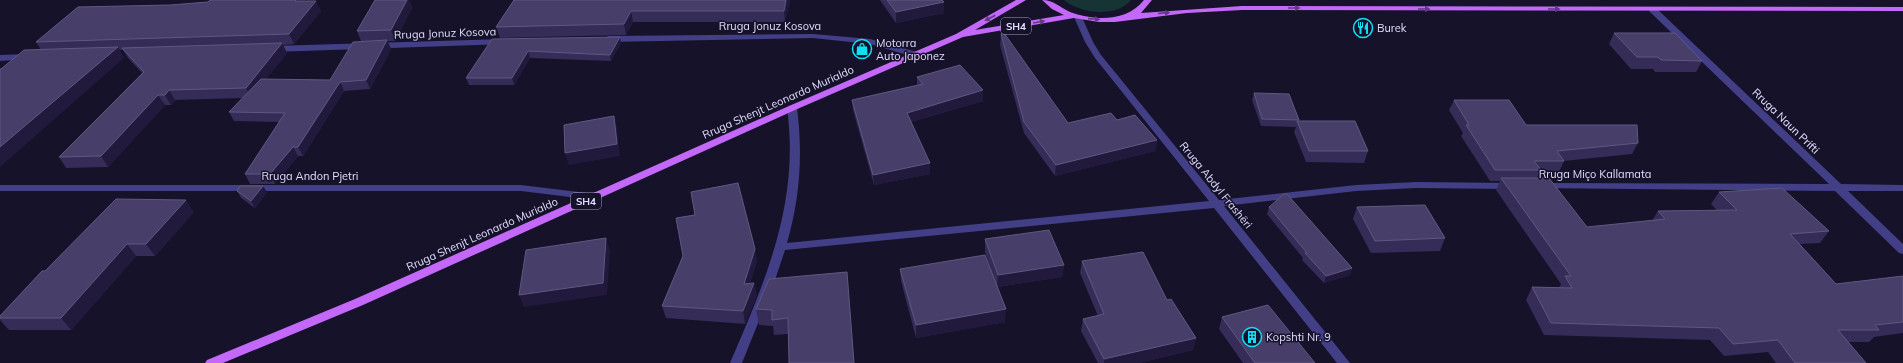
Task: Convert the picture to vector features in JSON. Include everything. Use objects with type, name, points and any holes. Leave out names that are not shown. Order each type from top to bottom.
[{"type":"main road","name":"Rruga Shenjt Leonardo Murialdo","points":[[211,363],[359,302],[792,108],[914,54],[959,36],[1022,0]]},
{"type":"main road","name":"SH4","points":[[1046,0],[1055,8],[1075,16],[1102,20],[1187,10],[1242,8],[1903,9]]},
{"type":"main road","name":"SH4","points":[[1125,17],[1140,10],[1148,0]]},
{"type":"main road","name":"Rruga Shenjt Leonardo Murialdo","points":[[959,36],[1075,16]]},
{"type":"street","name":"Rruga Naun Prifti","points":[[1652,9],[1903,250]]},
{"type":"street","name":"Rruga Abdyl Frashëri","points":[[1075,16],[1098,56],[1344,363]]},
{"type":"street","name":"Rruga Jonuz Kosova","points":[[595,39],[813,36],[870,42],[914,54]]},
{"type":"street","name":"Rruga Jonuz Kosova","points":[[265,49],[517,42]]},
{"type":"street","points":[[0,58],[39,56]]},
{"type":"street","points":[[736,363],[759,310],[782,247],[795,173],[796,149],[792,108]]},
{"type":"street","name":"Rruga Miço Kallamata","points":[[782,247],[1216,204],[1356,188],[1416,185],[1903,188]]},
{"type":"street","name":"Rruga Andon Pjetri","points":[[0,188],[521,188],[595,197]]},
{"type":"green space","points":[[1064,0],[1131,0],[1125,6],[1117,10],[1098,12],[1079,8]]},
{"type":"building","points":[[210,0],[316,1],[289,34],[36,42],[78,7],[170,5],[208,2]]},
{"type":"building","points":[[375,0],[407,0],[391,30],[357,31]]},
{"type":"building","points":[[514,0],[786,0],[784,11],[631,11],[624,24],[496,27]]},
{"type":"building","points":[[887,0],[942,0],[944,2],[896,12]]},
{"type":"building","points":[[1004,33],[1068,123],[1111,113],[1117,120],[1135,115],[1157,140],[1056,165],[1024,122],[1001,34]]},
{"type":"building","points":[[1614,33],[1675,33],[1702,61],[1661,60],[1658,57],[1637,57]]},
{"type":"building","points":[[620,37],[610,55],[528,51],[512,78],[466,78],[492,39]]},
{"type":"building","points":[[387,40],[366,80],[340,82],[298,147],[293,147],[270,174],[245,174],[285,113],[229,112],[261,79],[330,80],[353,42]]},
{"type":"building","points":[[282,43],[246,88],[169,90],[165,95],[158,95],[101,156],[59,157],[144,72],[122,48]]},
{"type":"building","points":[[118,47],[0,147],[0,69],[24,50]]},
{"type":"building","points":[[960,65],[983,90],[907,113],[930,163],[873,175],[852,100],[923,84],[917,77]]},
{"type":"building","points":[[1254,93],[1289,94],[1299,120],[1262,119]]},
{"type":"building","points":[[1454,100],[1509,100],[1526,125],[1637,125],[1638,143],[1557,151],[1564,161],[1534,161],[1541,170],[1495,170],[1466,125],[1469,125]]},
{"type":"building","points":[[614,116],[617,144],[565,153],[564,125]]},
{"type":"building","points":[[1297,121],[1355,121],[1368,151],[1309,151]]},
{"type":"building","points":[[1501,178],[1549,178],[1587,227],[1665,219],[1658,211],[1737,210],[1719,192],[1782,188],[1829,231],[1790,234],[1836,284],[1903,276],[1903,322],[1875,325],[1879,330],[1838,330],[1866,363],[1795,363],[1778,340],[1733,344],[1719,328],[1551,323],[1532,287],[1572,288],[1565,276],[1571,276]]},
{"type":"building","points":[[738,183],[755,249],[744,284],[754,283],[743,311],[662,306],[683,256],[676,218],[695,215],[691,192]]},
{"type":"building","points":[[240,186],[263,186],[251,201],[237,191]]},
{"type":"building","points":[[1284,194],[1287,194],[1352,268],[1326,276],[1305,253],[1307,253],[1269,207]]},
{"type":"building","points":[[116,199],[186,200],[146,244],[127,244],[61,318],[0,318],[0,316],[42,271],[45,271]]},
{"type":"building","points":[[1425,205],[1445,238],[1375,241],[1357,207]]},
{"type":"building","points":[[1049,230],[1064,265],[998,275],[985,239]]},
{"type":"building","points":[[606,238],[603,283],[519,295],[526,250]]},
{"type":"building","points":[[1143,252],[1167,300],[1171,299],[1196,338],[1104,359],[1083,319],[1104,314],[1082,261]]},
{"type":"building","points":[[985,255],[1006,309],[916,325],[900,269]]},
{"type":"building","points":[[847,272],[854,363],[789,363],[788,318],[772,320],[772,310],[756,309],[769,279]]},
{"type":"building","name":"Kopshti Nr. 9","points":[[1268,305],[1315,363],[1255,363],[1222,317]]},
{"type":"place","name":"Burek","points":[[1363,28]]},
{"type":"place","name":"Motorra Auto Japonez","points":[[862,49]]},
{"type":"place","name":"Kopshti Nr. 9","points":[[1252,337]]}]
